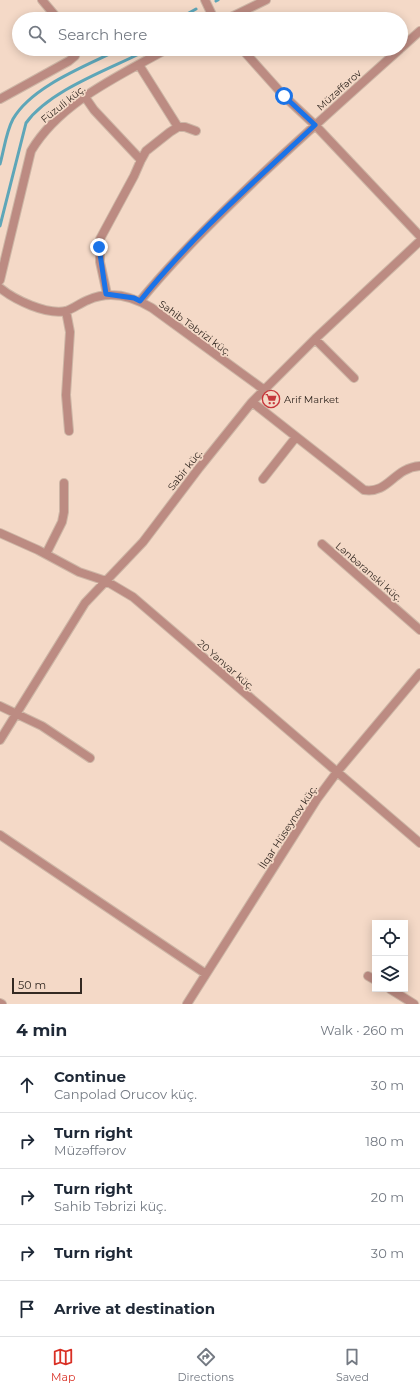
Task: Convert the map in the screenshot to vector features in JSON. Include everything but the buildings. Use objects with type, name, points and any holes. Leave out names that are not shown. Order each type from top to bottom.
[{"type":"street","points":[[42,0],[52,12]]},
{"type":"street","points":[[206,0],[211,12]]},
{"type":"street","points":[[241,12],[266,0]]},
{"type":"street","name":"Müzəffərov","points":[[408,41],[420,31]]},
{"type":"street","points":[[0,99],[70,61],[75,56]]},
{"type":"street","name":"Füzuli küç.","points":[[0,280],[31,151],[47,128],[85,97],[155,56]]},
{"type":"street","points":[[248,56],[284,96],[315,125],[420,236]]},
{"type":"street","name":"Müzəffərov","points":[[140,301],[169,265],[191,242],[315,125],[391,56]]},
{"type":"street","points":[[139,65],[178,127]]},
{"type":"street","points":[[85,97],[98,114],[141,160]]},
{"type":"street","points":[[106,294],[100,262],[100,239],[103,230],[134,176],[141,160],[146,151],[178,127],[185,127],[196,131]]},
{"type":"street","name":"Sabir küç.","points":[[0,740],[85,603],[143,542],[199,468],[252,402],[263,389],[420,240]]},
{"type":"street","points":[[0,288],[21,302],[49,310],[66,311],[70,332],[66,395],[70,431]]},
{"type":"street","name":"Sahib Təbrizi küç.","points":[[66,311],[94,297],[106,294],[134,298],[263,389]]},
{"type":"street","points":[[315,339],[354,378]]},
{"type":"street","points":[[252,402],[364,490],[376,491],[408,467],[420,466]]},
{"type":"street","points":[[264,479],[296,437]]},
{"type":"street","points":[[46,554],[62,522],[64,512],[64,483]]},
{"type":"street","name":"20 Yanvar küç.","points":[[0,533],[46,554],[79,572],[106,581],[133,596],[420,843]]},
{"type":"street","name":"Lənbəranski küç.","points":[[322,544],[420,630]]},
{"type":"street","name":"İlqar Hüseynov küç.","points":[[187,1004],[317,799],[337,772],[420,673]]},
{"type":"street","points":[[0,706],[42,726],[90,758]]},
{"type":"street","points":[[0,835],[206,974]]},
{"type":"street","points":[[395,992],[414,1004]]},
{"type":"waterway","points":[[191,12],[196,9]]},
{"type":"waterway","points":[[0,164],[11,124],[22,107],[46,87],[105,56]]},
{"type":"waterway","points":[[0,226],[26,123],[49,101],[63,92],[135,56]]},
{"type":"place","name":"Arif Market","points":[[271,399]]},
{"type":"route","points":[[99,247],[100,262],[106,294],[134,298],[140,301],[169,265],[191,242],[315,125],[284,96]]}]
